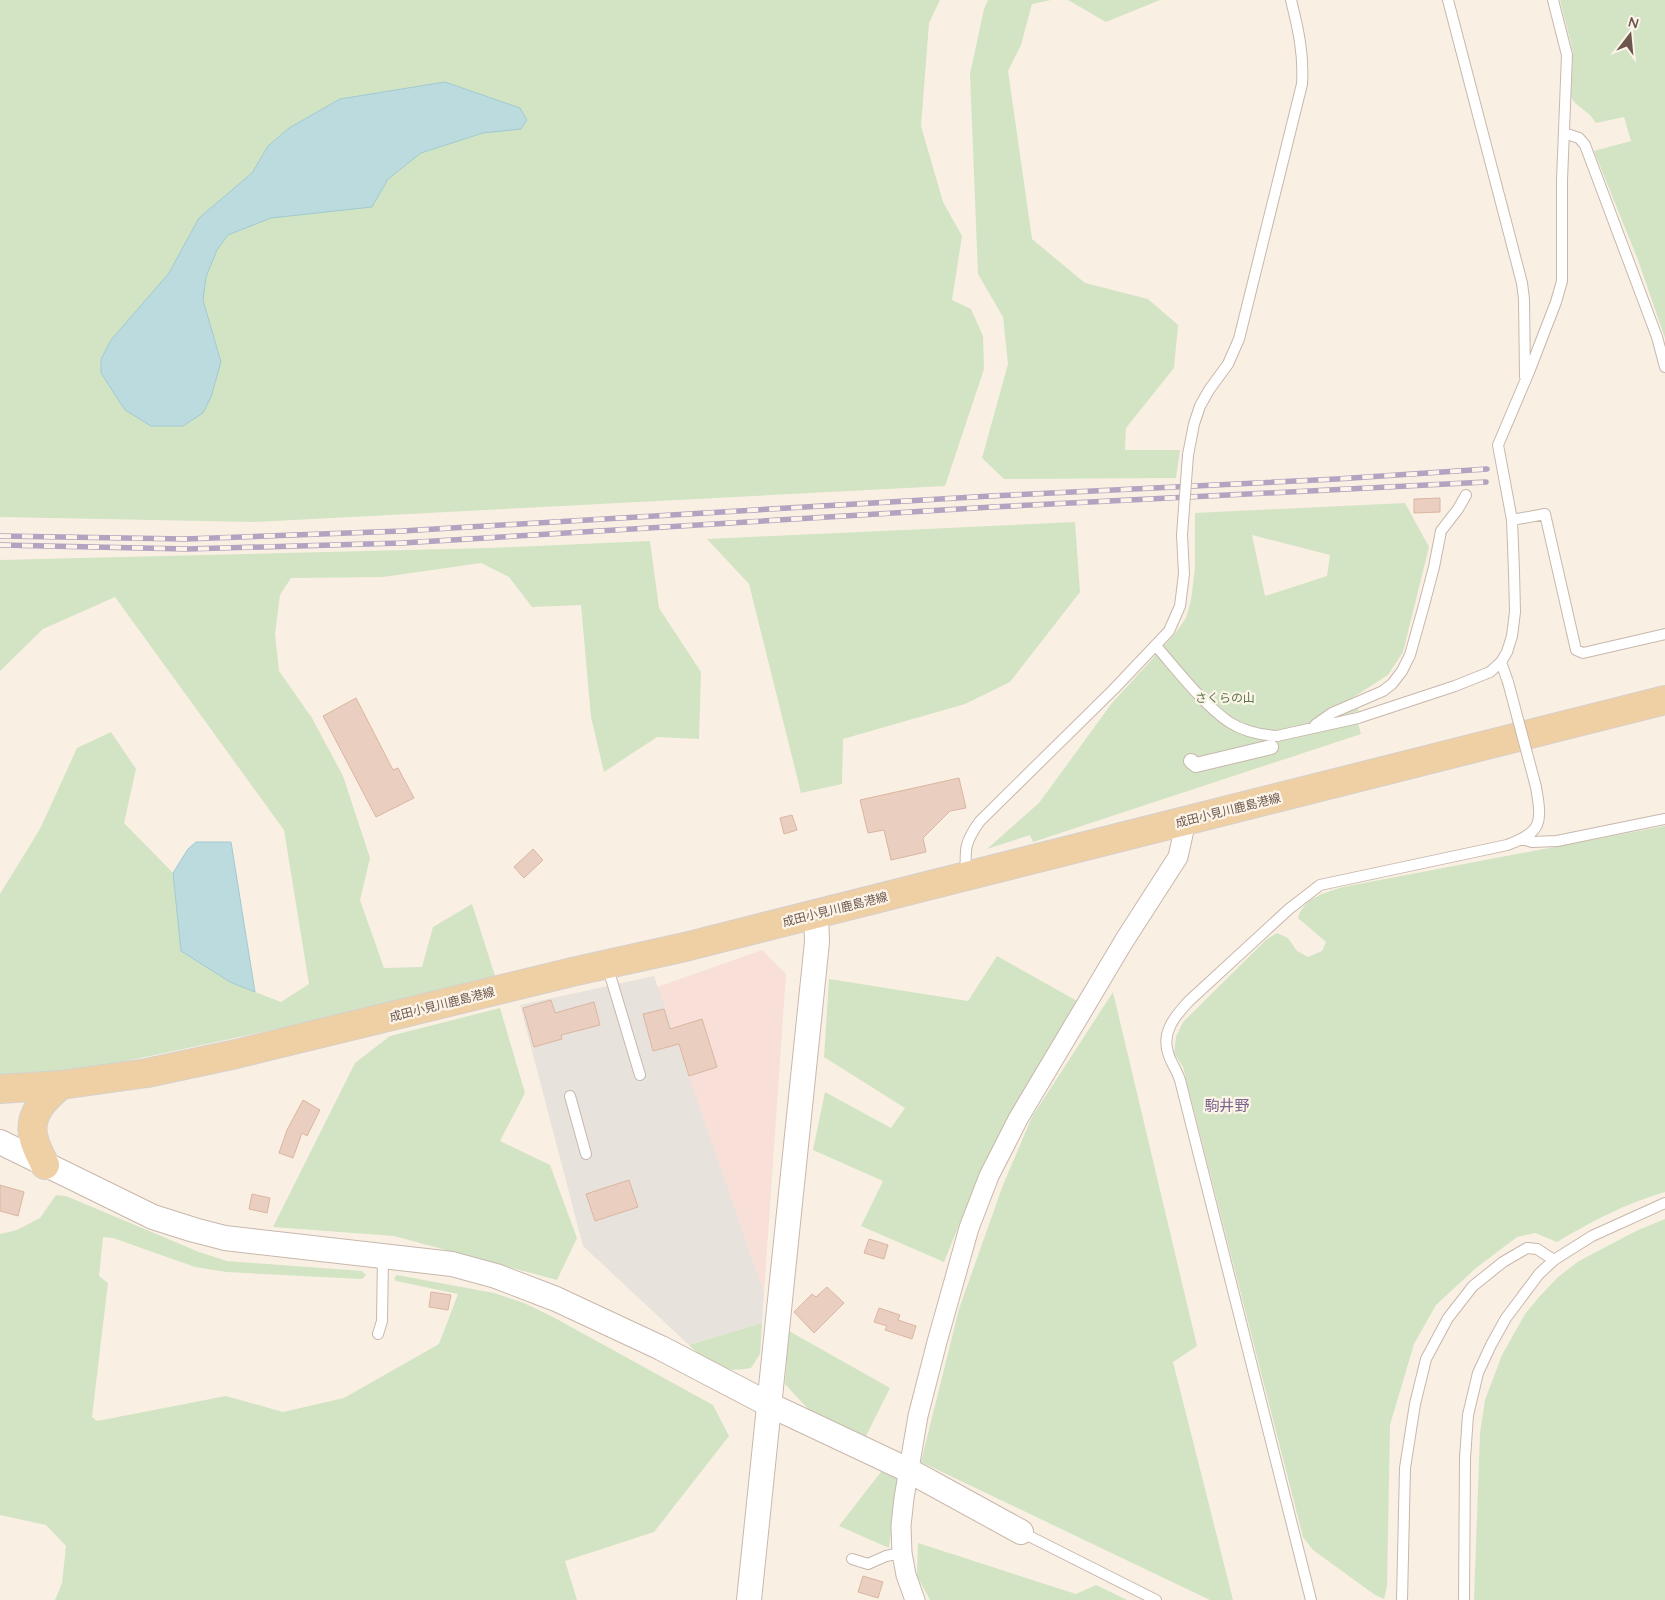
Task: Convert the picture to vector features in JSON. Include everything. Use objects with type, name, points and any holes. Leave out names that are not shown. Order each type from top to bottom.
[{"type":"main road","name":"成田小見川鹿島港線","points":[[0,1089],[62,1085],[147,1073],[236,1054],[607,964],[685,947],[1665,700]]},
{"type":"main road","points":[[45,1165],[34,1139],[32,1128],[37,1111],[45,1098],[62,1085]]},
{"type":"street","points":[[1191,761],[1196,765],[1207,764],[1271,747]]},
{"type":"street","points":[[915,1600],[906,1575],[902,1552],[901,1526],[908,1470],[918,1416],[970,1228],[989,1176],[1018,1119],[1124,941],[1178,857],[1186,821]]},
{"type":"street","points":[[749,1600],[817,942],[816,914]]},
{"type":"street","points":[[0,1142],[153,1217],[194,1230],[225,1238],[452,1264],[496,1276],[556,1300],[661,1348],[770,1405],[908,1470],[1021,1532]]},
{"type":"lane","points":[[966,876],[966,852],[969,837],[980,821],[1156,646],[1169,631],[1180,606],[1184,574],[1182,535],[1188,455],[1194,424],[1200,406],[1228,364],[1239,339],[1302,84],[1301,44],[1291,0]]},
{"type":"lane","points":[[1448,0],[1522,283],[1524,299],[1525,380]]},
{"type":"lane","points":[[1156,646],[1209,705],[1229,722],[1264,735],[1277,736],[1313,727],[1338,724],[1455,686],[1490,672],[1501,662],[1507,652],[1512,636],[1515,612],[1512,520],[1498,445],[1556,302],[1562,281],[1566,56],[1553,0]]},
{"type":"lane","points":[[1564,133],[1579,138],[1585,145],[1657,337],[1665,367]]},
{"type":"lane","points":[[1313,727],[1332,713],[1383,691],[1392,684],[1402,671],[1410,655],[1424,605],[1441,531],[1466,495]]},
{"type":"lane","points":[[1512,520],[1545,514],[1576,650],[1583,653],[1665,634]]},
{"type":"lane","points":[[1311,1600],[1180,1080],[1177,1070],[1166,1050],[1169,1026],[1174,1017],[1189,1001],[1289,909],[1320,885],[1507,845],[1523,840],[1534,831],[1541,813],[1536,787],[1501,662]]},
{"type":"lane","points":[[1523,840],[1532,842],[1557,841],[1665,820]]},
{"type":"lane","points":[[607,964],[640,1075]]},
{"type":"lane","points":[[570,1096],[586,1154]]},
{"type":"lane","points":[[1464,1600],[1465,1458],[1468,1415],[1478,1373],[1491,1345],[1506,1318],[1540,1274],[1554,1260],[1592,1236],[1665,1203]]},
{"type":"lane","points":[[1402,1600],[1405,1468],[1415,1404],[1426,1359],[1448,1318],[1473,1286],[1503,1262],[1527,1248],[1538,1249],[1554,1260]]},
{"type":"lane","points":[[378,1334],[382,1320],[383,1256]]},
{"type":"lane","points":[[1021,1532],[1156,1600]]},
{"type":"lane","points":[[852,1559],[868,1564],[886,1556],[902,1552]]},
{"type":"shaded area","points":[[762,950],[786,974],[764,1293],[657,987]]},
{"type":"shaded area","points":[[654,976],[764,1293],[762,1323],[689,1345],[583,1246],[520,1005]]},
{"type":"green space","points":[[0,0],[940,0],[929,23],[921,126],[943,202],[962,236],[952,300],[971,309],[983,336],[984,369],[945,486],[255,522],[0,517]]},
{"type":"green space","points":[[988,0],[1051,0],[1032,4],[1021,45],[1008,71],[1032,239],[1085,283],[1148,299],[1178,325],[1174,368],[1126,428],[1125,450],[1180,450],[1176,478],[1004,479],[982,458],[1008,364],[1003,317],[978,274],[970,74],[984,9]]},
{"type":"green space","points":[[1068,0],[1160,0],[1106,22]]},
{"type":"green space","points":[[1560,0],[1665,0],[1665,338],[1638,260],[1594,151],[1631,141],[1624,117],[1596,123],[1571,97],[1573,52]]},
{"type":"green space","name":"さくらの山","points":[[1405,503],[1429,547],[1403,652],[1388,675],[1352,698],[1359,711],[1355,712],[1361,734],[1033,842],[1030,835],[987,849],[1039,803],[1112,703],[1174,635],[1186,618],[1191,600],[1195,568],[1195,513]],"holes":[[[1252,535],[1330,555],[1327,576],[1265,596]]]},
{"type":"green space","points":[[1075,522],[1080,592],[1010,682],[965,704],[843,739],[842,784],[801,793],[749,584],[707,539]]},
{"type":"green space","points":[[650,541],[659,608],[701,672],[699,739],[657,737],[604,772],[591,717],[581,605],[532,607],[509,577],[481,563],[383,577],[291,578],[280,595],[275,634],[279,671],[312,718],[343,776],[370,858],[360,900],[384,968],[422,967],[433,927],[472,904],[497,982],[89,1069],[0,1077],[0,894],[40,829],[77,748],[111,732],[136,769],[124,823],[173,873],[181,951],[230,982],[281,1002],[309,984],[284,830],[115,597],[43,629],[0,671],[0,560],[488,548]]},
{"type":"green space","points":[[1665,826],[1665,1192],[1610,1213],[1557,1242],[1535,1233],[1517,1237],[1476,1268],[1436,1305],[1414,1344],[1390,1425],[1387,1586],[1384,1599],[1375,1595],[1313,1550],[1303,1537],[1183,1067],[1174,1053],[1176,1037],[1183,1022],[1267,939],[1277,933],[1288,938],[1297,951],[1308,957],[1322,951],[1326,942],[1298,918],[1305,905],[1316,897],[1343,887]]},
{"type":"green space","points":[[997,956],[1079,1002],[985,1161],[944,1262],[861,1226],[883,1181],[813,1150],[825,1092],[891,1128],[905,1108],[824,1057],[829,979],[968,1001]]},
{"type":"green space","points":[[1113,992],[1197,1346],[1173,1362],[1233,1600],[1210,1600],[921,1462],[959,1309],[1003,1185],[1032,1117]]},
{"type":"green space","points":[[500,1008],[525,1093],[500,1141],[550,1165],[577,1238],[557,1280],[394,1236],[273,1227],[355,1063],[390,1036]]},
{"type":"green space","points":[[56,1195],[66,1196],[199,1252],[227,1261],[362,1271],[366,1275],[362,1279],[226,1272],[195,1267],[113,1238],[103,1237],[99,1276],[108,1283],[92,1417],[97,1421],[226,1396],[283,1412],[344,1398],[439,1344],[458,1294],[396,1281],[394,1278],[397,1275],[494,1293],[524,1303],[553,1317],[713,1405],[729,1436],[654,1532],[565,1561],[577,1600],[55,1600],[62,1583],[66,1546],[46,1525],[0,1515],[0,1234],[17,1230],[40,1218]]},
{"type":"green space","points":[[1665,1219],[1665,1600],[1474,1600],[1480,1433],[1485,1400],[1502,1355],[1525,1314],[1558,1277],[1579,1261],[1636,1231]]},
{"type":"green space","points":[[762,1323],[760,1354],[751,1368],[731,1370],[717,1367],[704,1359],[689,1345]]},
{"type":"green space","points":[[789,1331],[890,1388],[866,1436],[810,1411],[785,1384]]},
{"type":"green space","points":[[884,1468],[898,1476],[889,1548],[839,1526]]},
{"type":"green space","points":[[918,1543],[1076,1594],[1096,1585],[1127,1600],[930,1600],[917,1576]]},
{"type":"water","points":[[445,82],[520,108],[527,120],[521,129],[483,133],[421,153],[388,179],[372,207],[271,218],[228,235],[217,250],[206,277],[203,300],[221,362],[211,397],[203,413],[183,426],[151,426],[125,410],[101,373],[101,359],[111,340],[169,273],[199,218],[252,173],[268,146],[289,128],[340,99]]},
{"type":"water","points":[[196,842],[231,842],[255,992],[230,982],[181,951],[173,873],[188,849]]},
{"type":"building","points":[[1440,498],[1440,512],[1414,513],[1414,499]]},
{"type":"building","points":[[356,698],[393,770],[398,768],[414,798],[376,817],[323,716]]},
{"type":"building","points":[[959,778],[966,808],[950,811],[923,838],[926,852],[891,860],[884,830],[868,833],[860,800]]},
{"type":"building","points":[[792,815],[797,830],[784,834],[780,818]]},
{"type":"building","points":[[533,849],[543,860],[524,878],[514,867]]},
{"type":"building","points":[[551,1000],[555,1013],[594,1002],[600,1025],[561,1035],[562,1039],[534,1047],[523,1008]]},
{"type":"building","points":[[664,1009],[670,1029],[702,1019],[717,1067],[689,1076],[679,1044],[653,1051],[643,1014]]},
{"type":"building","points":[[303,1100],[320,1110],[307,1136],[302,1133],[293,1158],[279,1153],[287,1130]]},
{"type":"building","points":[[629,1180],[638,1207],[595,1221],[586,1194]]},
{"type":"building","points":[[0,1185],[24,1192],[18,1216],[0,1211]]},
{"type":"building","points":[[252,1194],[270,1198],[267,1213],[249,1209]]},
{"type":"building","points":[[869,1239],[888,1245],[884,1259],[864,1253]]},
{"type":"building","points":[[827,1287],[844,1303],[814,1333],[794,1312],[812,1294],[816,1297]]},
{"type":"building","points":[[431,1292],[451,1295],[448,1310],[429,1307]]},
{"type":"building","points":[[879,1308],[900,1315],[898,1320],[916,1326],[912,1339],[885,1330],[887,1326],[874,1322]]},
{"type":"building","points":[[863,1576],[883,1582],[878,1598],[858,1592]]},
{"type":"railway","points":[[0,536],[185,539],[402,531],[1487,469]]},
{"type":"railway","points":[[0,545],[187,549],[402,543],[992,507],[1486,482]]},
{"type":"district","name":"駒井野","points":[[1227,1105]]}]
